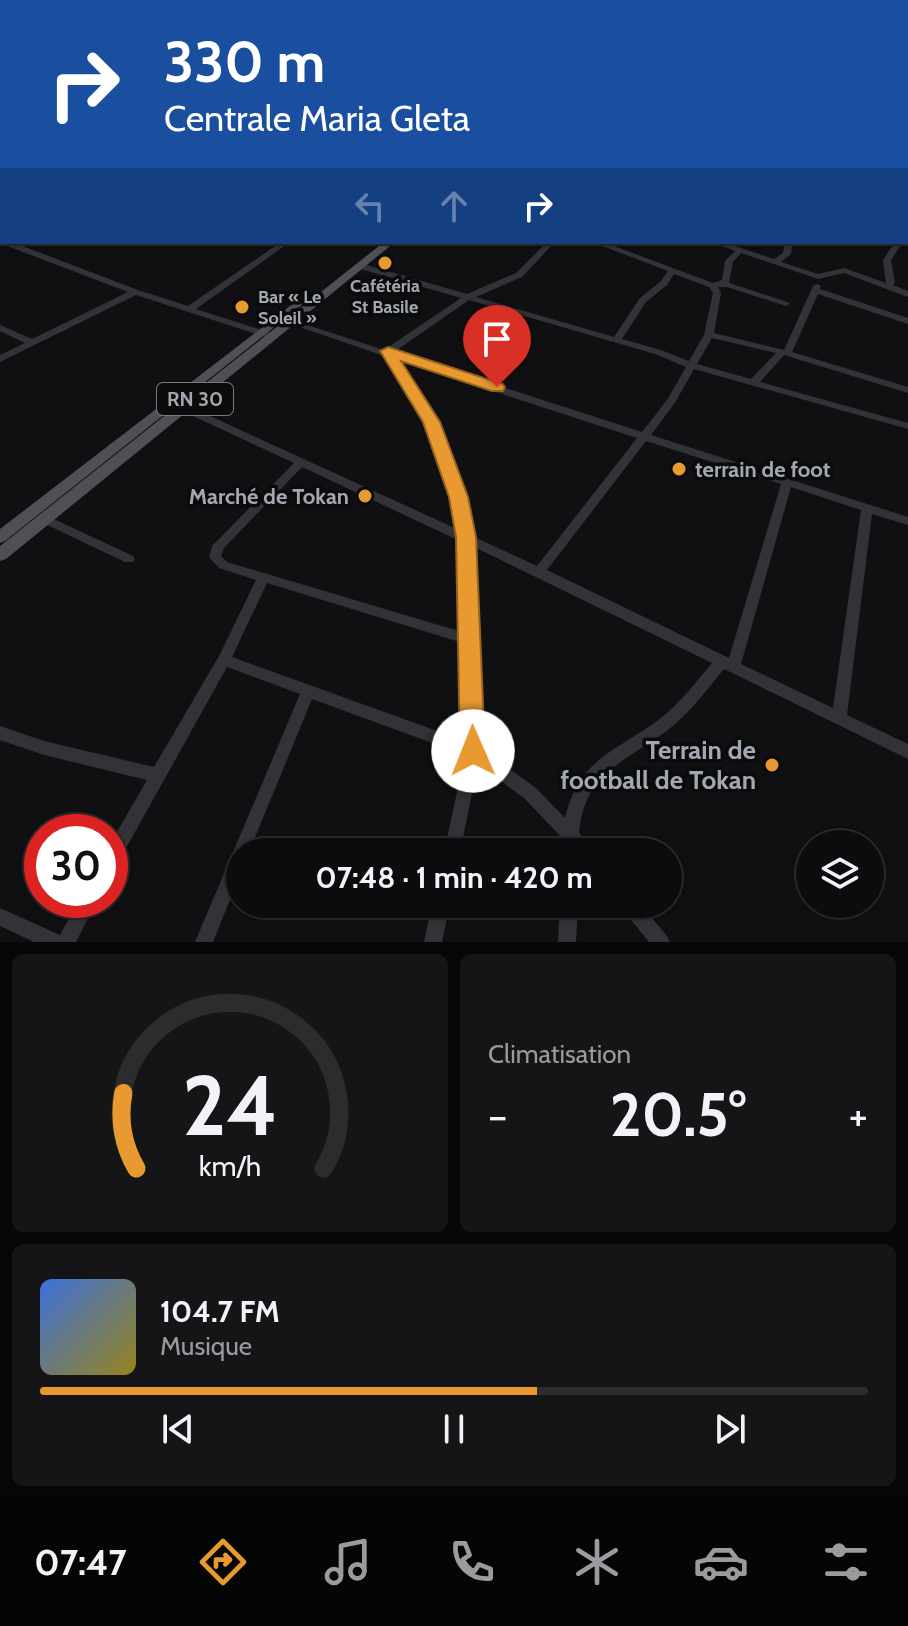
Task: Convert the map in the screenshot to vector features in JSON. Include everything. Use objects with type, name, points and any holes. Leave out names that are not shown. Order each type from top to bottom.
[{"type":"main road","name":"RN 30","points":[[0,537],[265,334],[375,244]]},
{"type":"main road","name":"RN 30","points":[[0,555],[184,408],[265,334],[289,322],[388,244]]},
{"type":"street","points":[[10,244],[135,292],[265,334]]},
{"type":"street","points":[[190,309],[283,244]]},
{"type":"street","points":[[388,351],[466,298],[519,275],[549,244]]},
{"type":"street","points":[[602,244],[715,284],[786,303]]},
{"type":"street","points":[[722,244],[818,277],[844,270],[908,294]]},
{"type":"street","points":[[775,262],[787,254],[789,244]]},
{"type":"street","points":[[887,286],[891,283],[887,260],[898,244]]},
{"type":"street","points":[[715,284],[726,281],[729,261],[740,250]]},
{"type":"street","points":[[360,266],[692,366],[755,381],[908,426]]},
{"type":"street","points":[[616,341],[643,300],[664,283],[673,270]]},
{"type":"street","points":[[755,381],[784,352],[816,291],[818,277]]},
{"type":"street","points":[[539,572],[671,401],[709,335],[717,293],[715,284]]},
{"type":"street","points":[[816,291],[908,321]]},
{"type":"street","points":[[0,359],[135,292]]},
{"type":"street","points":[[289,322],[388,351],[908,521]]},
{"type":"street","points":[[0,328],[33,343]]},
{"type":"street","points":[[709,335],[784,352],[908,390]]},
{"type":"street","points":[[388,351],[431,422],[458,497],[466,537],[473,751],[455,838]]},
{"type":"street","points":[[184,408],[466,537],[908,752]]},
{"type":"street","points":[[302,461],[218,546],[215,557],[223,565],[470,640]]},
{"type":"street","points":[[570,838],[578,794],[591,775],[671,718],[728,663],[787,481]]},
{"type":"street","points":[[839,718],[867,507]]},
{"type":"street","points":[[45,519],[129,559]]},
{"type":"street","points":[[128,827],[224,660],[264,577]]},
{"type":"street","points":[[224,660],[473,751],[530,793],[574,838]]},
{"type":"street","points":[[248,838],[308,692]]},
{"type":"street","points":[[0,733],[44,748],[156,775]]},
{"type":"street","points":[[204,942],[226,890]]},
{"type":"street","points":[[0,917],[54,942]]},
{"type":"street","points":[[66,942],[79,918]]},
{"type":"street","points":[[433,942],[438,918]]},
{"type":"street","points":[[567,942],[568,918]]},
{"type":"street","points":[[641,918],[661,942]]},
{"type":"place","name":"Cafétéria St Basile","points":[[385,263]]},
{"type":"place","name":"Bar « Le Soleil »","points":[[242,307]]},
{"type":"place","name":"terrain de foot","points":[[679,469]]},
{"type":"place","name":"Marché de Tokan","points":[[365,496]]},
{"type":"place","name":"Terrain de football de Tokan","points":[[772,765]]},
{"type":"route","points":[[473,751],[466,537],[458,497],[422,403],[388,351],[497,387]]}]
